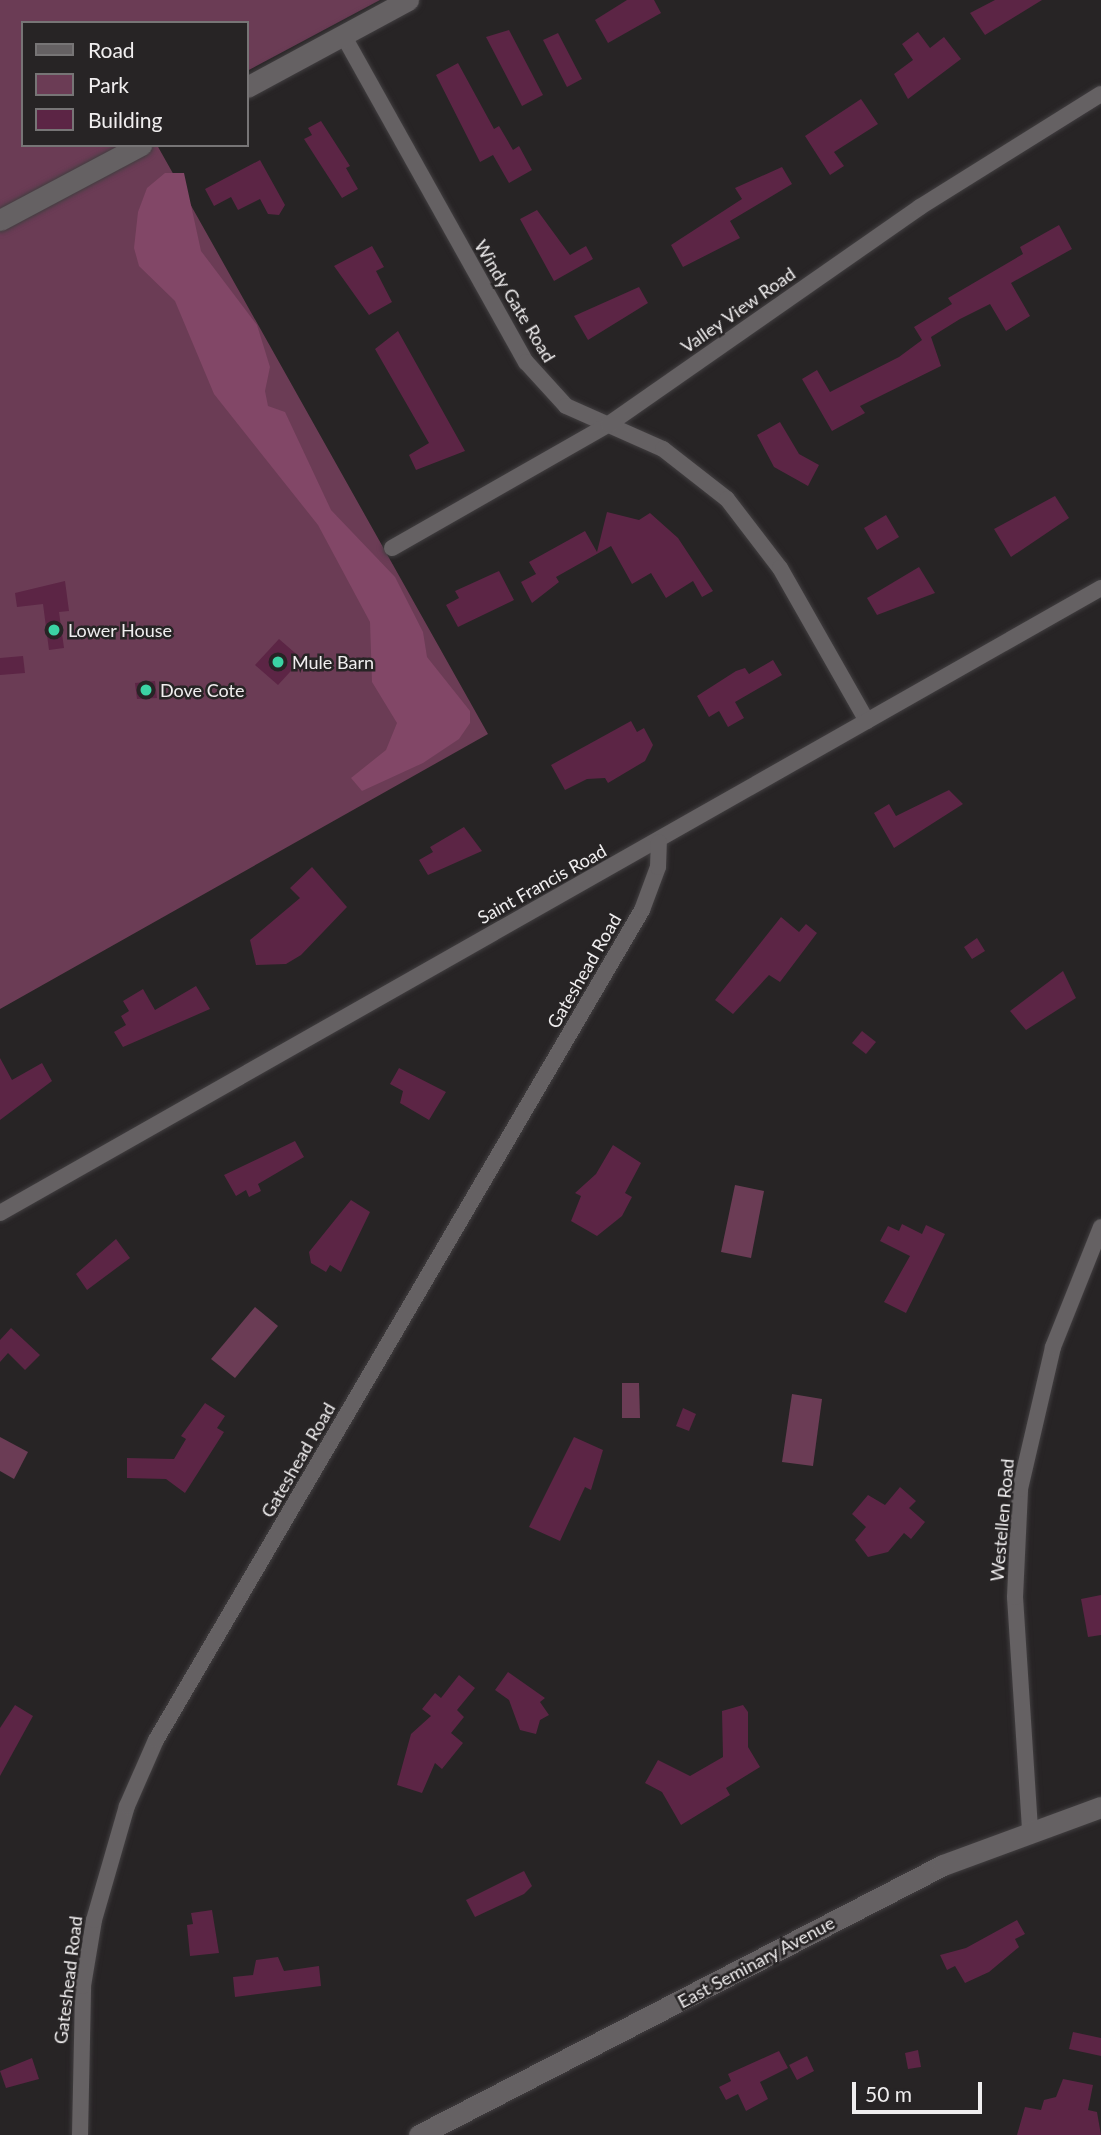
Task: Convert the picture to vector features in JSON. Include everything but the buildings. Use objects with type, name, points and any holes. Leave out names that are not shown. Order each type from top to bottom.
[{"type":"street","points":[[248,87],[408,0]]},
{"type":"street","name":"Windy Gate Road","points":[[343,35],[526,362],[566,406],[609,425],[696,472],[755,530],[866,721]]},
{"type":"street","name":"Valley View Road","points":[[392,548],[609,425],[920,206],[1101,94]]},
{"type":"street","points":[[0,220],[137,147]]},
{"type":"street","name":"Saint Francis Road","points":[[0,1213],[659,842],[1101,588]]},
{"type":"street","name":"Gateshead Road","points":[[80,2135],[83,1986],[94,1920],[127,1805],[156,1740],[642,910],[658,867],[659,842]]},
{"type":"street","name":"Westellen Road","points":[[1030,1829],[1015,1597],[1020,1489],[1053,1347],[1101,1227]]},
{"type":"street","name":"East Seminary Avenue","points":[[419,2135],[932,1871],[1030,1829],[1101,1807]]},
{"type":"green space","points":[[0,0],[380,0],[248,70],[248,21],[21,21],[21,147],[158,147],[488,734],[0,1009]]},
{"type":"green space","points":[[735,1185],[764,1191],[751,1258],[721,1252]]},
{"type":"green space","points":[[255,1307],[278,1326],[235,1378],[211,1359]]},
{"type":"green space","points":[[622,1383],[639,1383],[640,1418],[622,1418]]},
{"type":"green space","points":[[792,1394],[822,1399],[813,1466],[782,1462]]},
{"type":"green space","points":[[0,1437],[28,1452],[14,1479],[0,1471]]},
{"type":"shaded area","points":[[165,173],[184,173],[201,251],[257,325],[270,367],[265,391],[268,406],[285,412],[331,510],[395,577],[423,632],[427,657],[470,711],[470,723],[459,739],[423,763],[362,791],[351,778],[386,750],[397,723],[372,682],[370,622],[318,525],[214,394],[175,301],[139,266],[134,248],[138,212],[147,188]]},
{"type":"place","name":"Lower House","points":[[54,630]]},
{"type":"place","name":"Mule Barn","points":[[278,662]]},
{"type":"place","name":"Dove Cote","points":[[146,690]]}]
